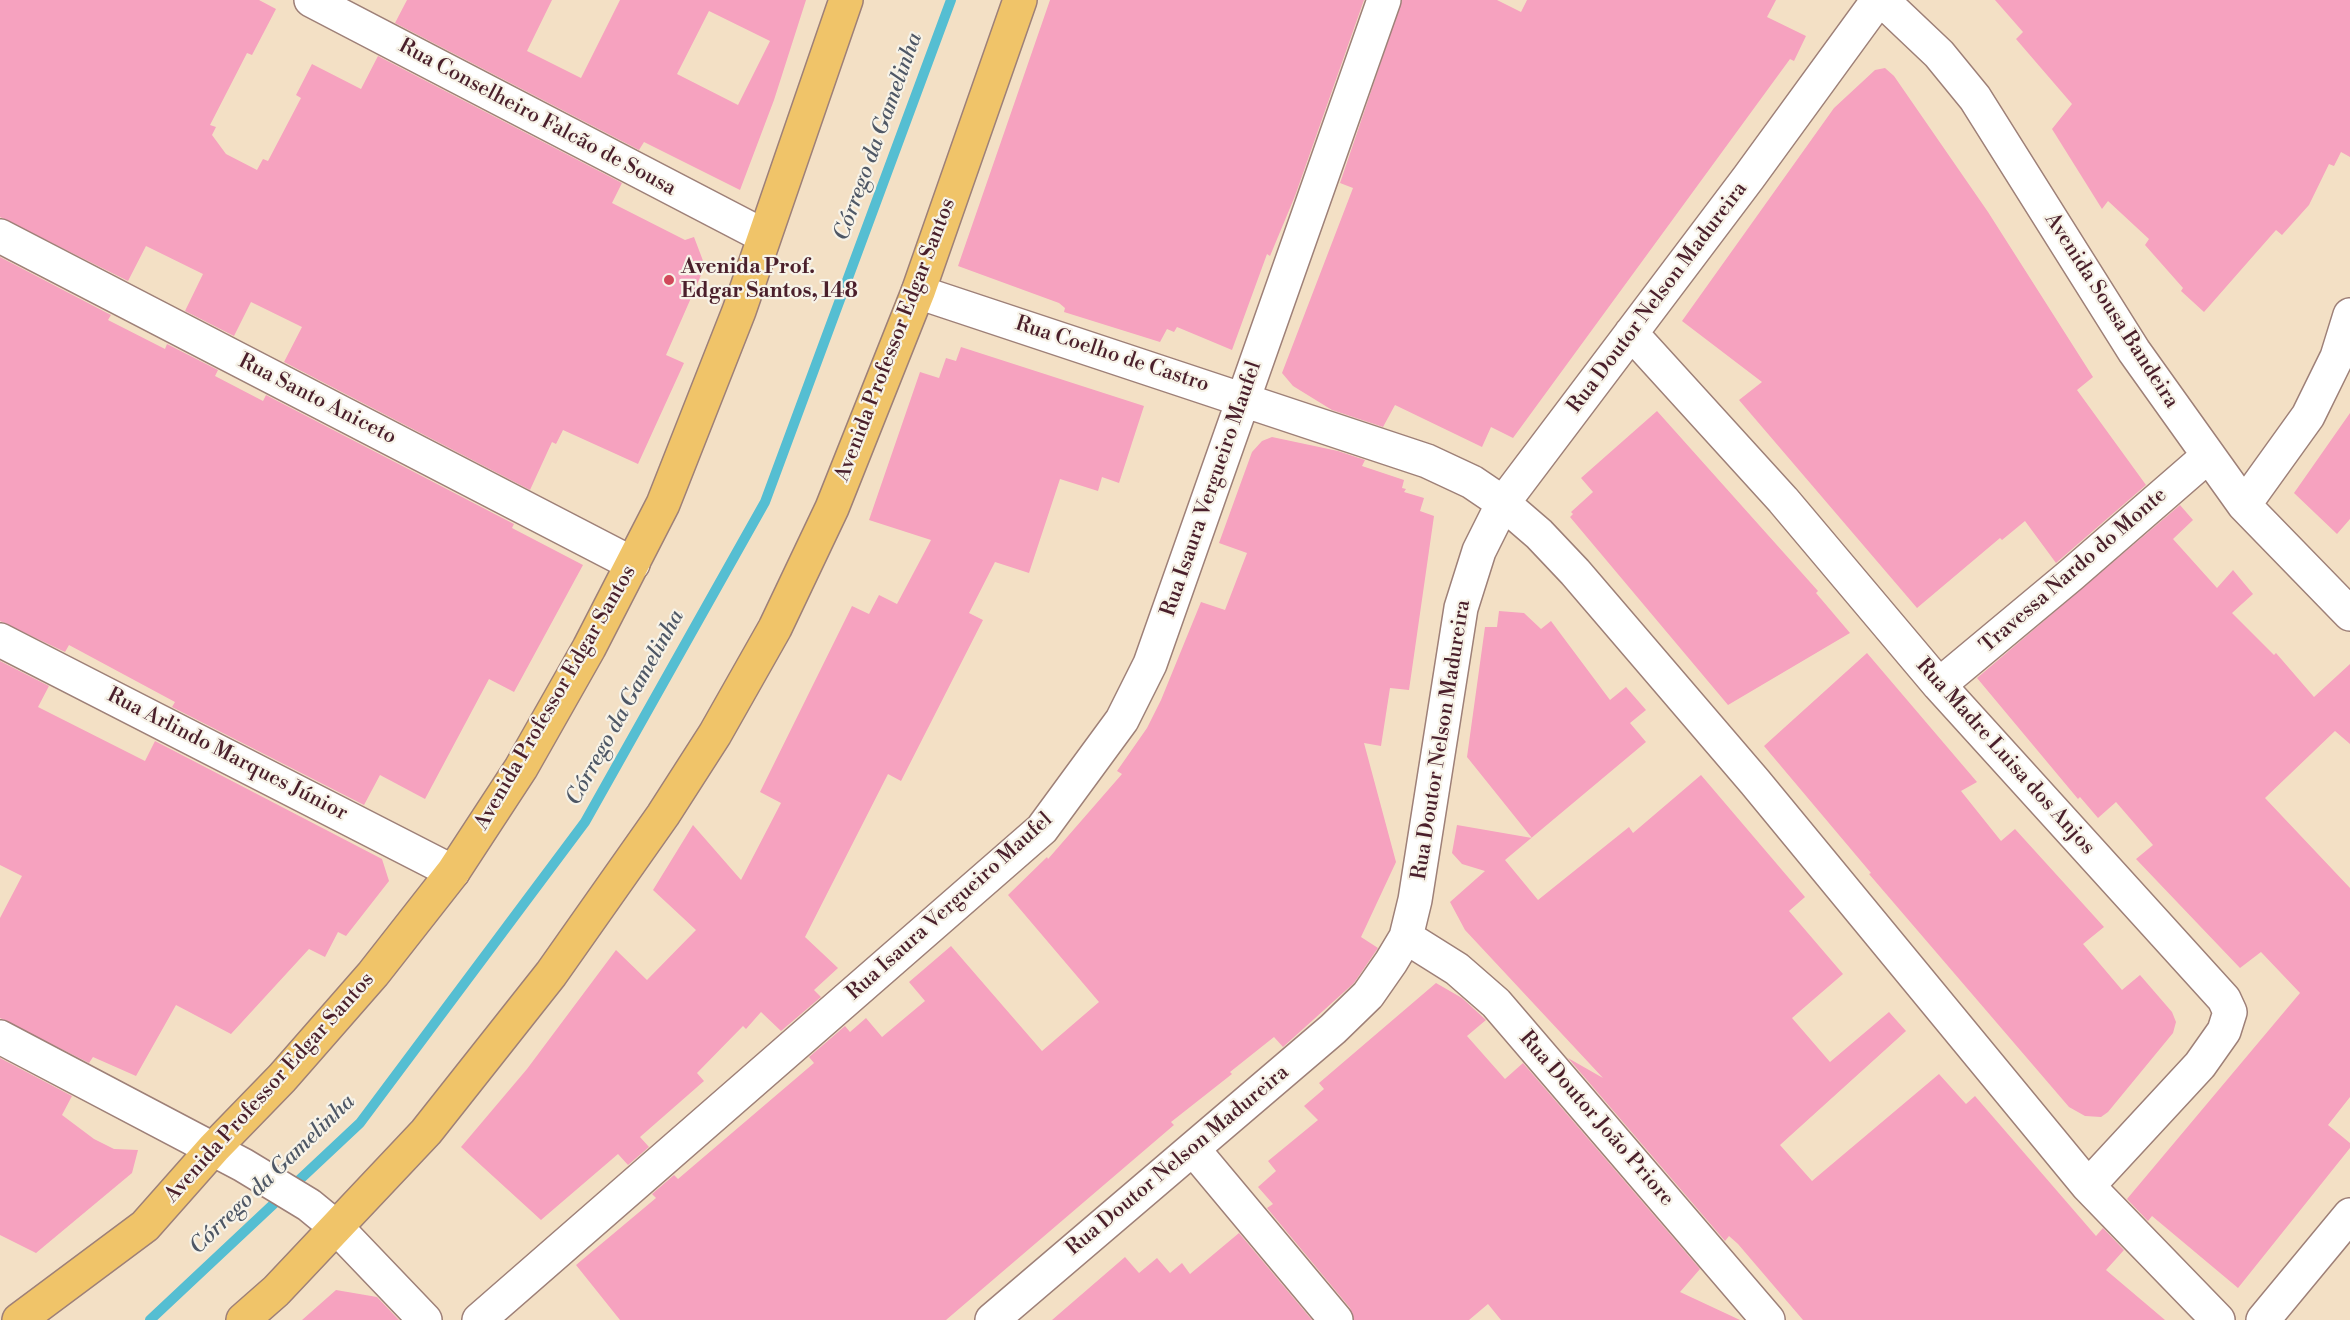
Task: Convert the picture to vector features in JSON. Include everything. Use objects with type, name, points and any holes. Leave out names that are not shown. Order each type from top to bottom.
[{"type":"main road","name":"Avenida Professor Edgar Santos","points":[[19,1320],[145,1226],[213,1148],[282,1078],[373,974],[453,872],[521,768],[590,648],[663,504],[739,311],[846,0]]},
{"type":"main road","name":"Avenida Professor Edgar Santos","points":[[243,1320],[276,1291],[426,1132],[551,974],[663,815],[715,734],[776,628],[832,508],[918,292],[1020,0]]},
{"type":"street","name":"Rua Conselheiro Falcão de Sousa","points":[[311,0],[764,236]]},
{"type":"street","name":"Rua Isaura Vergueiro Maufel","points":[[479,1320],[1042,829],[1122,720],[1150,664],[1384,0]]},
{"type":"street","name":"Rua Doutor Nelson Madureira","points":[[992,1320],[1333,1029],[1368,995],[1406,937],[1415,900],[1461,608],[1479,551],[1503,503],[1880,0]]},
{"type":"street","name":"Avenida Sousa Bandeira","points":[[1880,0],[1939,54],[1974,98],[2134,351],[2244,505],[2350,614]]},
{"type":"street","name":"Rua Santo Aniceto","points":[[0,236],[633,564]]},
{"type":"street","name":"Rua Coelho de Castro","points":[[918,292],[1244,398],[1427,461],[1472,482],[1503,503]]},
{"type":"street","points":[[2244,505],[2308,416],[2337,357],[2350,315]]},
{"type":"street","name":"Rua Madre Luisa dos Anjos","points":[[1631,333],[1783,500],[1939,685],[2224,999],[2230,1012],[2224,1031],[2200,1065],[2088,1186]]},
{"type":"street","name":"Travessa Nardo do Monte","points":[[1939,685],[2071,575],[2208,456]]},
{"type":"street","points":[[1503,503],[1539,534],[1575,572],[1762,791],[2088,1186],[2218,1320]]},
{"type":"street","name":"Rua Arlindo Marques Júnior","points":[[0,640],[453,872]]},
{"type":"street","name":"Rua Doutor João Priore","points":[[1406,937],[1457,969],[1496,1003],[1768,1320]]},
{"type":"street","points":[[0,1037],[213,1148],[309,1205],[337,1228],[425,1320]]},
{"type":"street","points":[[1193,1149],[1336,1320]]},
{"type":"street","points":[[2263,1320],[2350,1215]]},
{"type":"building","points":[[0,0],[259,0],[276,9],[252,55],[247,53],[210,125],[216,127],[212,135],[226,154],[257,170],[263,159],[268,161],[301,98],[296,95],[312,64],[361,89],[378,56],[622,183],[612,203],[685,240],[694,237],[705,266],[666,355],[684,363],[638,464],[563,430],[556,444],[552,442],[530,490],[284,362],[302,327],[251,302],[234,336],[185,311],[203,274],[146,246],[128,281],[0,217]]},
{"type":"building","points":[[407,0],[552,0],[527,51],[581,78],[620,0],[806,0],[774,100],[740,190],[644,142],[639,150],[395,23]],"holes":[[[709,11],[770,41],[738,105],[677,74]]]},
{"type":"building","points":[[1050,0],[1364,0],[1295,196],[1270,256],[1267,254],[1232,350],[1177,327],[1174,332],[1167,329],[1160,342],[1064,312],[1065,308],[1059,303],[958,266]]},
{"type":"building","points":[[1402,0],[1497,0],[1521,12],[1527,0],[1776,0],[1767,17],[1806,36],[1794,61],[1790,59],[1513,438],[1491,427],[1482,447],[1395,405],[1383,427],[1332,410],[1293,386],[1282,373],[1353,188],[1340,183]]},
{"type":"building","points":[[1995,0],[2350,0],[2350,157],[2341,152],[2334,166],[2329,164],[2309,205],[2282,235],[2276,230],[2204,312],[2181,291],[2183,288],[2145,245],[2149,239],[2108,201],[2102,209],[2052,129],[2072,104],[2016,39],[2023,32]]},
{"type":"building","points":[[1885,68],[1894,76],[1988,212],[2093,377],[2077,390],[2146,485],[2056,563],[2025,521],[2002,540],[2000,538],[1917,608],[1739,400],[1762,382],[1682,321],[1834,108],[1875,70]]},
{"type":"building","points":[[0,257],[111,315],[108,320],[165,349],[167,344],[218,370],[215,376],[263,401],[266,395],[514,524],[512,528],[583,565],[514,692],[489,679],[425,799],[380,775],[364,805],[172,707],[175,702],[69,645],[65,652],[0,621]]},
{"type":"building","points":[[961,347],[1144,406],[1119,483],[1102,477],[1098,491],[1060,479],[1029,573],[995,562],[969,613],[983,620],[901,781],[888,774],[805,937],[838,968],[814,990],[821,997],[781,1031],[761,1012],[746,1029],[743,1026],[697,1073],[704,1081],[640,1137],[649,1147],[628,1165],[618,1154],[541,1220],[461,1147],[527,1069],[616,950],[647,980],[696,930],[653,890],[693,825],[741,880],[781,803],[760,792],[852,606],[869,614],[879,595],[897,604],[931,540],[869,520],[920,372],[939,378],[946,358],[956,361]]},
{"type":"building","points":[[1657,411],[1818,591],[1816,593],[1850,633],[1728,705],[1570,517],[1573,514],[1571,512],[1593,492],[1581,478]]},
{"type":"building","points":[[2350,413],[2350,519],[2337,534],[2294,493]]},
{"type":"building","points":[[1272,437],[1338,451],[1365,460],[1362,466],[1404,480],[1402,488],[1406,489],[1404,492],[1424,498],[1420,511],[1434,516],[1409,690],[1390,688],[1381,746],[1364,743],[1396,862],[1361,937],[1378,948],[1354,983],[1283,1047],[1274,1037],[1230,1072],[1232,1074],[1171,1122],[1174,1125],[946,1320],[620,1320],[576,1265],[656,1198],[652,1194],[674,1175],[678,1179],[814,1063],[809,1057],[845,1026],[850,1032],[866,1018],[882,1037],[925,1001],[909,982],[951,946],[1042,1051],[1099,1002],[1008,895],[1047,857],[1048,859],[1122,774],[1117,771],[1147,728],[1161,700],[1201,602],[1225,610],[1247,553],[1219,543],[1252,452],[1262,441]]},
{"type":"building","points":[[2180,505],[2193,520],[2173,539],[2217,588],[2233,570],[2253,594],[2232,613],[2274,655],[2276,653],[2314,697],[2350,664],[2350,744],[2335,731],[2265,798],[2350,888],[2350,1097],[2328,1125],[2350,1143],[2350,1148],[2238,1288],[2152,1216],[2148,1221],[2127,1199],[2300,993],[2261,952],[2240,968],[2136,859],[2153,845],[2116,802],[2098,818],[2080,797],[2078,799],[1977,678]]},
{"type":"building","points":[[1499,611],[1524,613],[1541,629],[1551,621],[1610,700],[1626,687],[1646,710],[1630,723],[1646,742],[1532,838],[1467,757],[1485,627],[1497,627]]},
{"type":"building","points":[[1867,653],[1977,782],[1961,791],[2001,841],[2015,829],[2104,927],[2083,944],[2122,990],[2140,975],[2172,1012],[2176,1022],[2173,1033],[2108,1112],[2101,1117],[2085,1116],[2069,1107],[1869,874],[1871,873],[1764,746]]},
{"type":"building","points":[[0,661],[49,686],[38,707],[145,761],[155,741],[382,859],[389,881],[346,936],[338,932],[325,957],[309,949],[231,1034],[176,1005],[136,1076],[93,1057],[89,1063],[0,1018],[0,918],[22,876],[0,865]]},
{"type":"building","points":[[1701,775],[1805,897],[1789,911],[1843,974],[1792,1018],[1830,1062],[1889,1012],[1906,1031],[1780,1145],[1812,1181],[1939,1074],[1966,1104],[1975,1096],[2096,1236],[2103,1228],[2124,1250],[2106,1270],[2165,1320],[1803,1320],[1738,1244],[1729,1236],[1725,1241],[1568,1058],[1603,1078],[1465,930],[1450,902],[1485,871],[1462,864],[1452,853],[1457,825],[1531,838],[1505,860],[1538,900],[1629,827],[1633,833]]},
{"type":"building","points":[[1436,983],[1462,998],[1486,1020],[1467,1036],[1505,1079],[1523,1063],[1700,1269],[1680,1292],[1740,1320],[1501,1320],[1488,1304],[1469,1320],[1354,1320],[1350,1308],[1267,1208],[1273,1204],[1258,1187],[1276,1171],[1268,1161],[1318,1120],[1304,1106],[1324,1089],[1319,1083]]},
{"type":"building","points":[[0,1058],[72,1096],[62,1115],[94,1139],[114,1149],[138,1150],[132,1173],[36,1253],[0,1235]]},
{"type":"building","points":[[1239,1233],[1312,1320],[1052,1320],[1125,1257],[1139,1273],[1157,1258],[1170,1273],[1182,1263],[1190,1274]]},
{"type":"building","points":[[336,1290],[377,1297],[399,1320],[302,1320]]},
{"type":"waterway","name":"Córrego da Gamelinha","points":[[150,1320],[360,1123],[585,822],[765,502],[951,0]]},
{"type":"place","name":"Avenida Prof. Edgar Santos, 148","points":[[669,280]]}]
